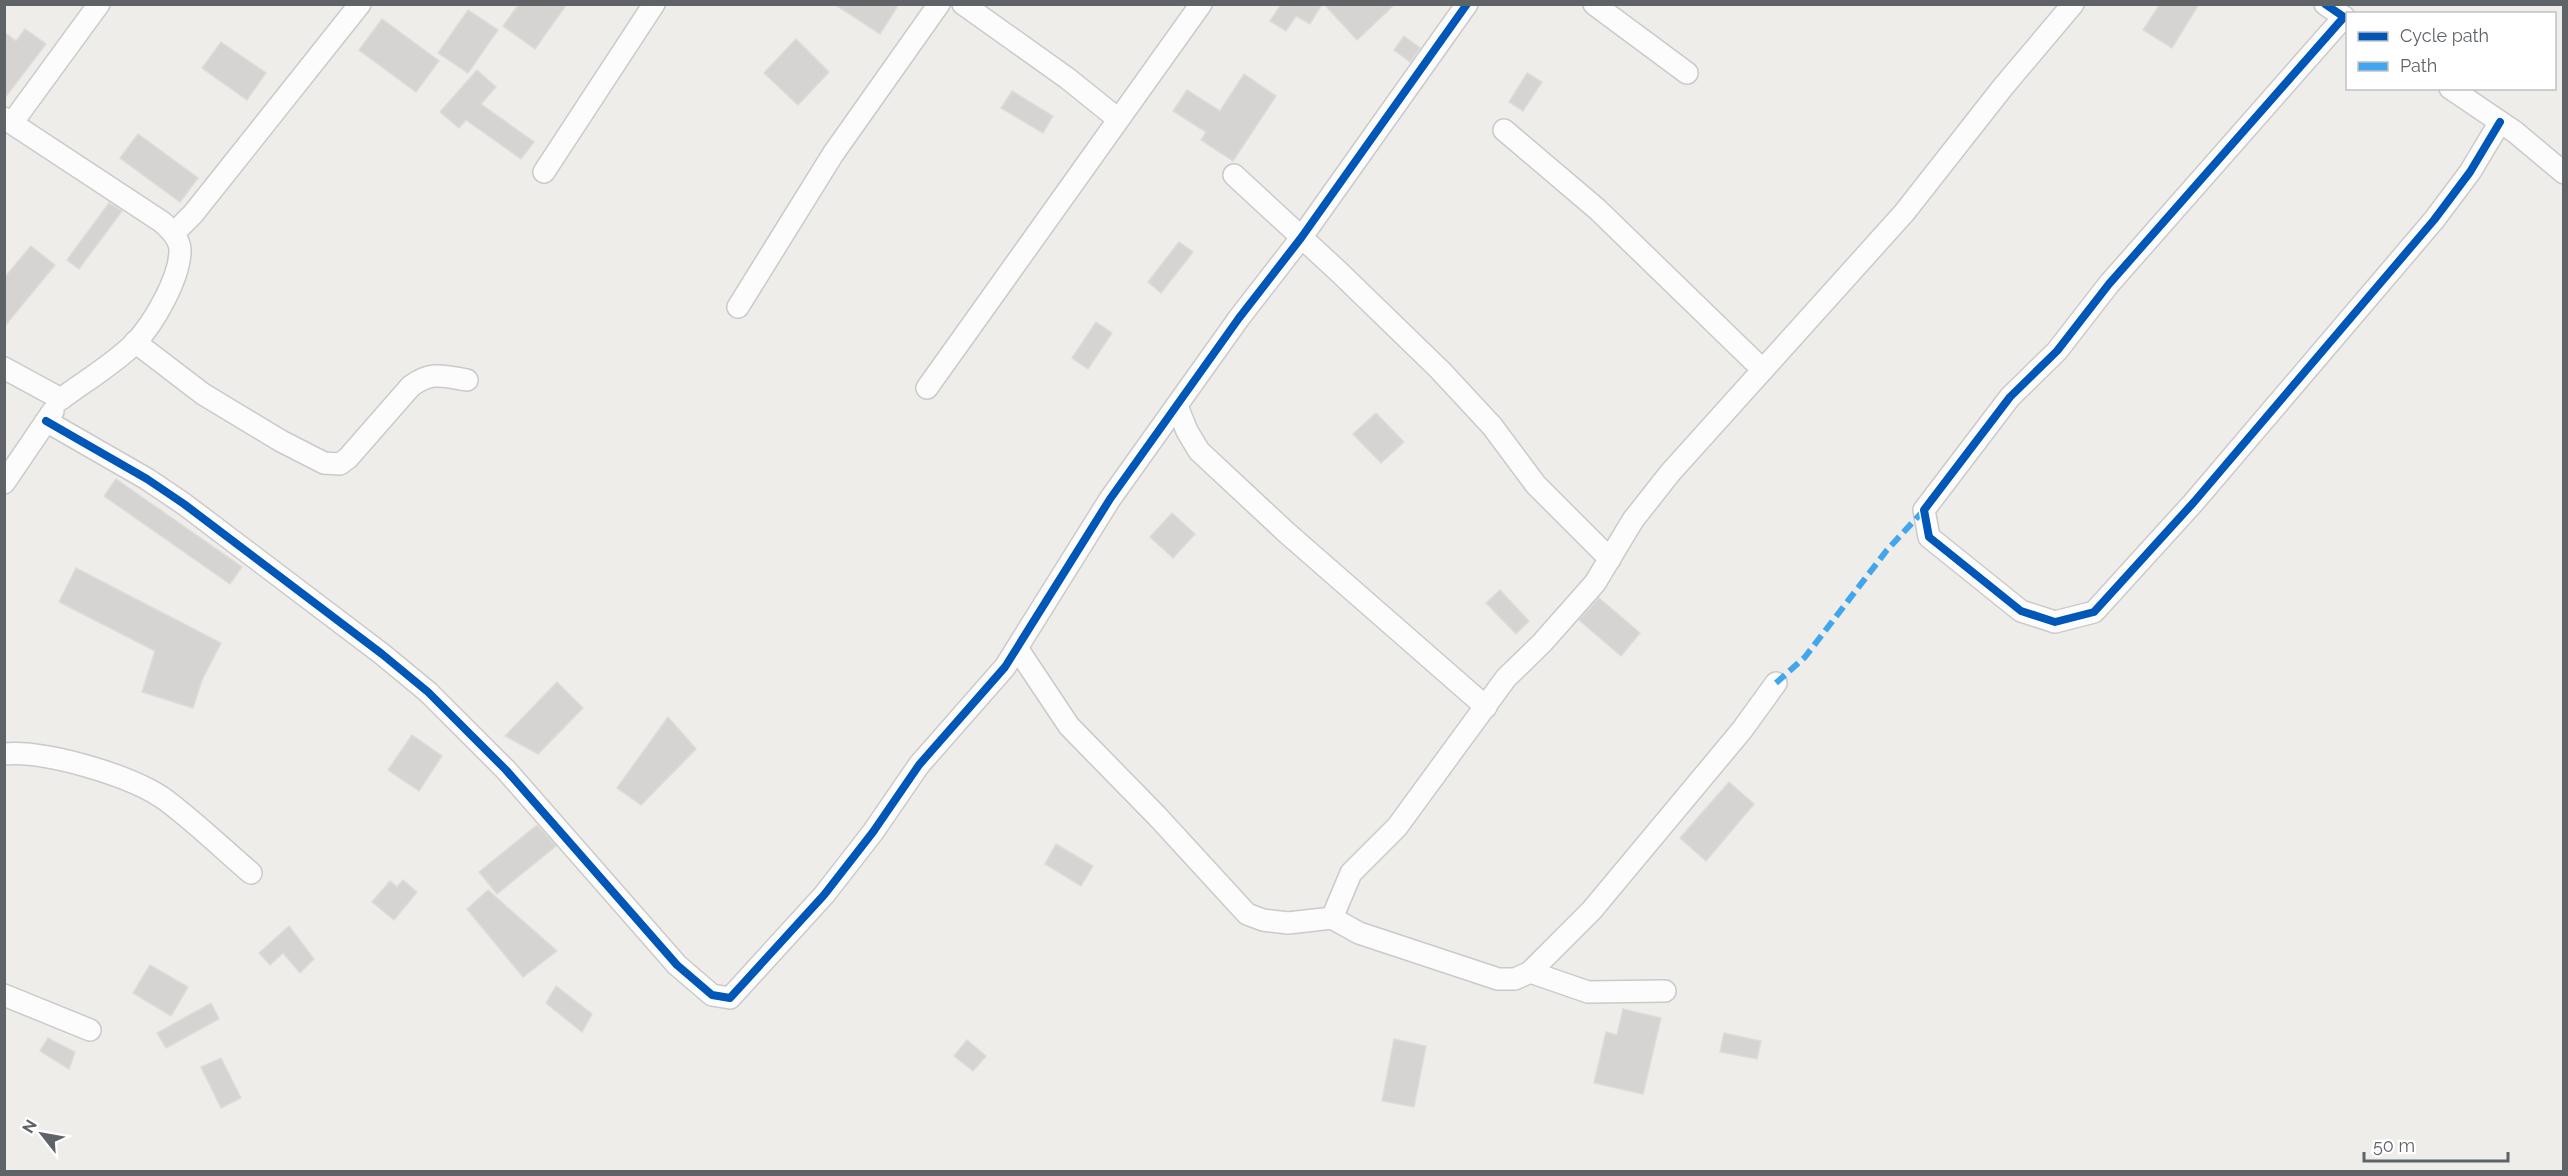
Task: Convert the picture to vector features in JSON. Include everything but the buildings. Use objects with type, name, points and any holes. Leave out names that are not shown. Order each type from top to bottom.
[{"type":"street","points":[[4,483],[61,399],[135,342],[158,310],[175,278],[181,250],[174,233],[162,222],[8,120],[99,4]]},
{"type":"street","points":[[174,233],[193,214],[360,4]]},
{"type":"street","points":[[544,172],[654,4]]},
{"type":"street","points":[[738,307],[833,154],[939,4]]},
{"type":"street","points":[[963,4],[1058,71],[1118,119]]},
{"type":"street","points":[[927,388],[1201,4]]},
{"type":"street","points":[[46,422],[147,479],[184,504],[428,692],[506,770],[677,965],[712,995],[730,998],[825,895],[873,832],[919,765],[1005,667],[1110,499],[1275,269],[1301,238],[1467,4]]},
{"type":"street","points":[[1594,4],[1687,73]]},
{"type":"street","points":[[1332,918],[1351,873],[1397,827],[1506,678],[1542,643],[1594,583],[1633,520],[1670,473],[1904,213],[2003,87],[2073,4]]},
{"type":"street","points":[[2325,4],[2346,13]]},
{"type":"street","points":[[2346,17],[2109,284],[2057,351],[2010,398],[1924,510],[1929,537],[2021,611],[2055,622],[2094,612],[2194,502],[2434,220],[2470,172],[2500,122]]},
{"type":"street","points":[[2454,90],[2500,122],[2564,173]]},
{"type":"street","points":[[1504,130],[1598,209],[1763,370]]},
{"type":"street","points":[[1234,175],[1340,272],[1440,370],[1492,426],[1536,485],[1610,559]]},
{"type":"street","points":[[135,342],[203,394],[281,441],[324,463],[340,464],[348,458],[411,386],[423,378],[434,375],[468,380]]},
{"type":"street","points":[[4,368],[61,399]]},
{"type":"street","points":[[1177,406],[1187,431],[1199,451],[1287,533],[1486,707]]},
{"type":"street","points":[[1017,648],[1069,726],[1157,816],[1247,914],[1263,920],[1288,923],[1332,918],[1359,933],[1498,979],[1515,980],[1530,972],[1592,910],[1742,730],[1776,683]]},
{"type":"street","points":[[4,754],[15,753],[65,760],[130,782],[165,799],[250,873]]},
{"type":"street","points":[[1530,972],[1588,992],[1665,991]]},
{"type":"street","points":[[4,995],[90,1030]]},
{"type":"marked path","points":[[1776,683],[1805,657],[1887,550],[1924,510]]},
{"type":"cycle path","points":[[46,421],[147,479],[184,504],[382,654],[428,692],[506,770],[677,965],[712,995],[730,998],[824,895],[873,832],[919,765],[1005,667],[1110,499],[1239,318],[1301,238],[1467,4]]},
{"type":"cycle path","points":[[2325,4],[2344,17],[2109,284],[2057,351],[2010,397],[1924,510],[1929,537],[2021,611],[2055,622],[2094,612],[2194,502],[2434,220],[2470,172],[2500,122]]}]
